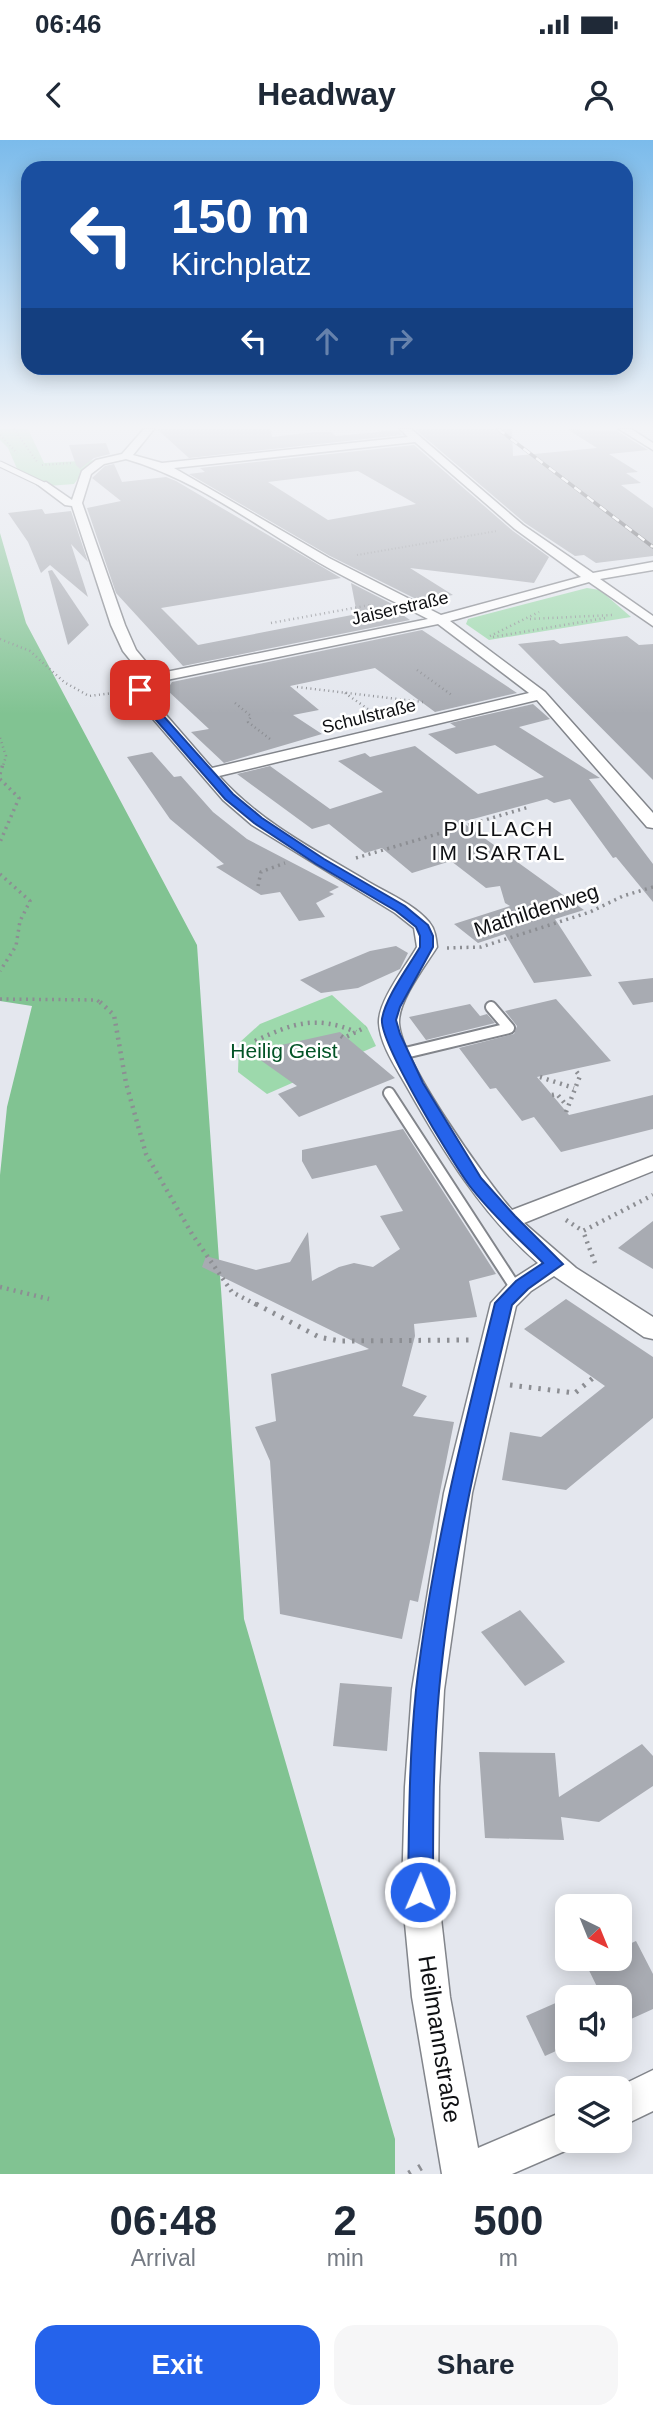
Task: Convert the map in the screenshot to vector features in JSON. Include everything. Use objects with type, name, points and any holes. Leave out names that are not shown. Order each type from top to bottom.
[{"type":"street","points":[[83,524],[118,625],[146,684],[146,702],[229,797],[258,821],[401,909],[422,925],[427,936],[426,947],[389,1020],[401,1054],[444,1135],[475,1181],[509,1220],[555,1264],[653,1329]]},
{"type":"street","points":[[261,524],[325,561],[441,620],[540,695],[653,823]]},
{"type":"street","points":[[515,524],[649,618]]},
{"type":"street","name":"Jaiserstraße","points":[[146,684],[441,620],[593,578],[653,566]]},
{"type":"street","name":"Schulstraße","points":[[208,774],[290,755],[469,706],[540,695]]},
{"type":"street","points":[[509,1220],[653,1163]]},
{"type":"street","name":"Heilmannstraße","points":[[463,2174],[431,1997],[420,1892],[422,1787],[428,1690],[458,1493],[504,1303],[517,1290],[555,1264]]},
{"type":"street","points":[[632,2101],[653,2090]]},
{"type":"street","points":[[463,2174],[555,2135]]},
{"type":"lane","points":[[401,1054],[509,1028],[491,1007]]},
{"type":"lane","points":[[389,1093],[517,1290]]},
{"type":"path","points":[[325,561],[519,527]]},
{"type":"path","points":[[271,622],[398,599]]},
{"type":"path","points":[[540,612],[485,638],[625,614]]},
{"type":"path","points":[[514,619],[625,614],[649,618]]},
{"type":"path","points":[[0,639],[30,651],[64,682],[89,696],[146,684]]},
{"type":"path","points":[[416,670],[469,706]]},
{"type":"path","points":[[297,687],[469,706]]},
{"type":"path","points":[[344,693],[380,718]]},
{"type":"path","points":[[235,704],[251,716],[248,722],[290,755]]},
{"type":"path","points":[[0,738],[6,756],[0,777],[19,798],[0,842]]},
{"type":"path","points":[[328,866],[529,807]]},
{"type":"path","points":[[258,886],[261,872],[309,854]]},
{"type":"path","points":[[0,874],[30,901],[20,921],[16,946],[0,971]]},
{"type":"path","name":"Mathildenweg","points":[[426,947],[481,947],[590,912],[623,896],[653,887]]},
{"type":"path","points":[[0,999],[97,1000],[114,1015],[126,1083],[146,1154],[192,1234],[232,1292],[319,1337],[339,1341],[495,1340]]},
{"type":"path","points":[[255,1041],[292,1024],[318,1020],[337,1023],[356,1032]]},
{"type":"path","points":[[552,1095],[557,1094],[567,1109],[580,1076],[575,1070]]},
{"type":"path","points":[[540,1077],[574,1088]]},
{"type":"path","points":[[592,1289],[602,1282],[583,1231],[653,1195]]},
{"type":"path","points":[[0,1287],[49,1299]]},
{"type":"path","points":[[485,1382],[575,1393],[593,1378]]},
{"type":"green space","points":[[0,533],[26,623],[197,945],[244,1619],[395,2139],[395,2174],[0,2174],[0,1175],[7,1107],[32,1006],[0,1001]]},
{"type":"green space","points":[[587,588],[600,590],[631,617],[489,640],[466,624],[468,619]]},
{"type":"green space","name":"Heilig Geist","points":[[332,995],[367,1027],[376,1046],[267,1094],[238,1072],[239,1043],[260,1024]]},
{"type":"building","points":[[16,524],[75,524],[88,562],[71,544],[88,597],[50,565],[41,573],[28,542]]},
{"type":"building","points":[[92,524],[249,524],[341,578],[161,608],[198,645],[357,614],[351,583],[396,606],[391,607],[410,620],[183,666],[116,593]]},
{"type":"building","points":[[275,524],[505,524],[549,557],[534,583],[410,568],[453,595],[420,601],[330,556]]},
{"type":"building","points":[[526,524],[653,524],[653,556],[596,563],[584,555],[575,556]]},
{"type":"building","points":[[52,570],[89,625],[68,645],[48,571]]},
{"type":"building","points":[[422,630],[517,693],[435,712],[375,668],[290,686],[319,710],[293,715],[322,734],[224,763],[191,732],[209,729],[167,690],[172,682]]},
{"type":"building","points":[[627,636],[639,645],[653,644],[653,780],[518,644],[554,640],[560,644]]},
{"type":"building","points":[[533,704],[550,719],[519,727],[600,778],[589,779],[653,864],[653,902],[616,857],[613,858],[570,799],[554,803],[547,799],[462,822],[584,910],[555,919],[592,976],[534,983],[505,934],[478,943],[454,924],[510,906],[505,903],[500,886],[486,888],[451,861],[412,873],[382,848],[365,853],[329,824],[312,829],[237,774],[270,766],[330,809],[383,792],[338,761],[365,753],[370,757],[415,746],[478,794],[544,777],[495,745],[456,754],[428,734],[456,727],[450,723]]},
{"type":"building","points":[[152,752],[174,777],[181,776],[213,812],[247,839],[339,887],[329,892],[334,894],[316,903],[325,917],[299,921],[280,892],[261,895],[216,867],[224,864],[170,819],[127,757]]},
{"type":"building","points":[[396,946],[408,953],[400,969],[358,988],[321,993],[300,980],[370,951]]},
{"type":"building","points":[[653,978],[653,1002],[633,1005],[618,982]]},
{"type":"building","points":[[556,999],[611,1061],[537,1077],[569,1115],[653,1095],[653,1129],[561,1152],[534,1117],[522,1121],[496,1088],[490,1089],[459,1048],[514,1034],[517,1026],[505,1011]]},
{"type":"building","points":[[470,1004],[480,1016],[487,1014],[495,1023],[426,1040],[409,1017]]},
{"type":"building","points":[[340,1032],[395,1078],[299,1117],[278,1094],[297,1086],[249,1052]]},
{"type":"building","points":[[403,1129],[496,1274],[469,1281],[477,1317],[414,1324],[415,1336],[402,1386],[427,1396],[413,1416],[454,1422],[418,1602],[410,1600],[402,1639],[280,1614],[270,1461],[255,1427],[276,1421],[271,1374],[369,1349],[202,1267],[206,1256],[256,1270],[290,1262],[308,1232],[312,1281],[339,1267],[354,1263],[373,1267],[400,1249],[380,1216],[403,1211],[376,1165],[312,1179],[302,1161],[302,1150]]},
{"type":"building","points":[[653,1221],[653,1269],[618,1248]]},
{"type":"building","points":[[566,1299],[653,1357],[653,1418],[566,1490],[502,1480],[510,1432],[541,1437],[605,1386],[524,1329]]},
{"type":"building","points":[[520,1610],[565,1662],[525,1686],[481,1632]]},
{"type":"building","points":[[340,1683],[392,1687],[387,1751],[333,1746]]},
{"type":"building","points":[[642,1744],[653,1756],[653,1786],[599,1822],[561,1817],[564,1840],[485,1838],[479,1752],[555,1753],[559,1797]]},
{"type":"building","points":[[636,1941],[653,1974],[653,2009],[632,2019],[632,1985],[596,1985],[589,1971],[632,1971],[632,1943]]},
{"type":"building","points":[[555,2003],[555,2051],[545,2056],[526,2016]]},
{"type":"railway","points":[[623,524],[653,547]]},
{"type":"district","name":"PULLACH IM ISARTAL","points":[[499,840]]},
{"type":"route","points":[[140,690],[146,702],[229,797],[258,821],[401,909],[422,925],[427,936],[426,947],[393,1007],[389,1020],[392,1034],[444,1135],[475,1181],[509,1220],[555,1264],[522,1285],[504,1303],[458,1493],[428,1690],[422,1787],[420,1892]]}]
